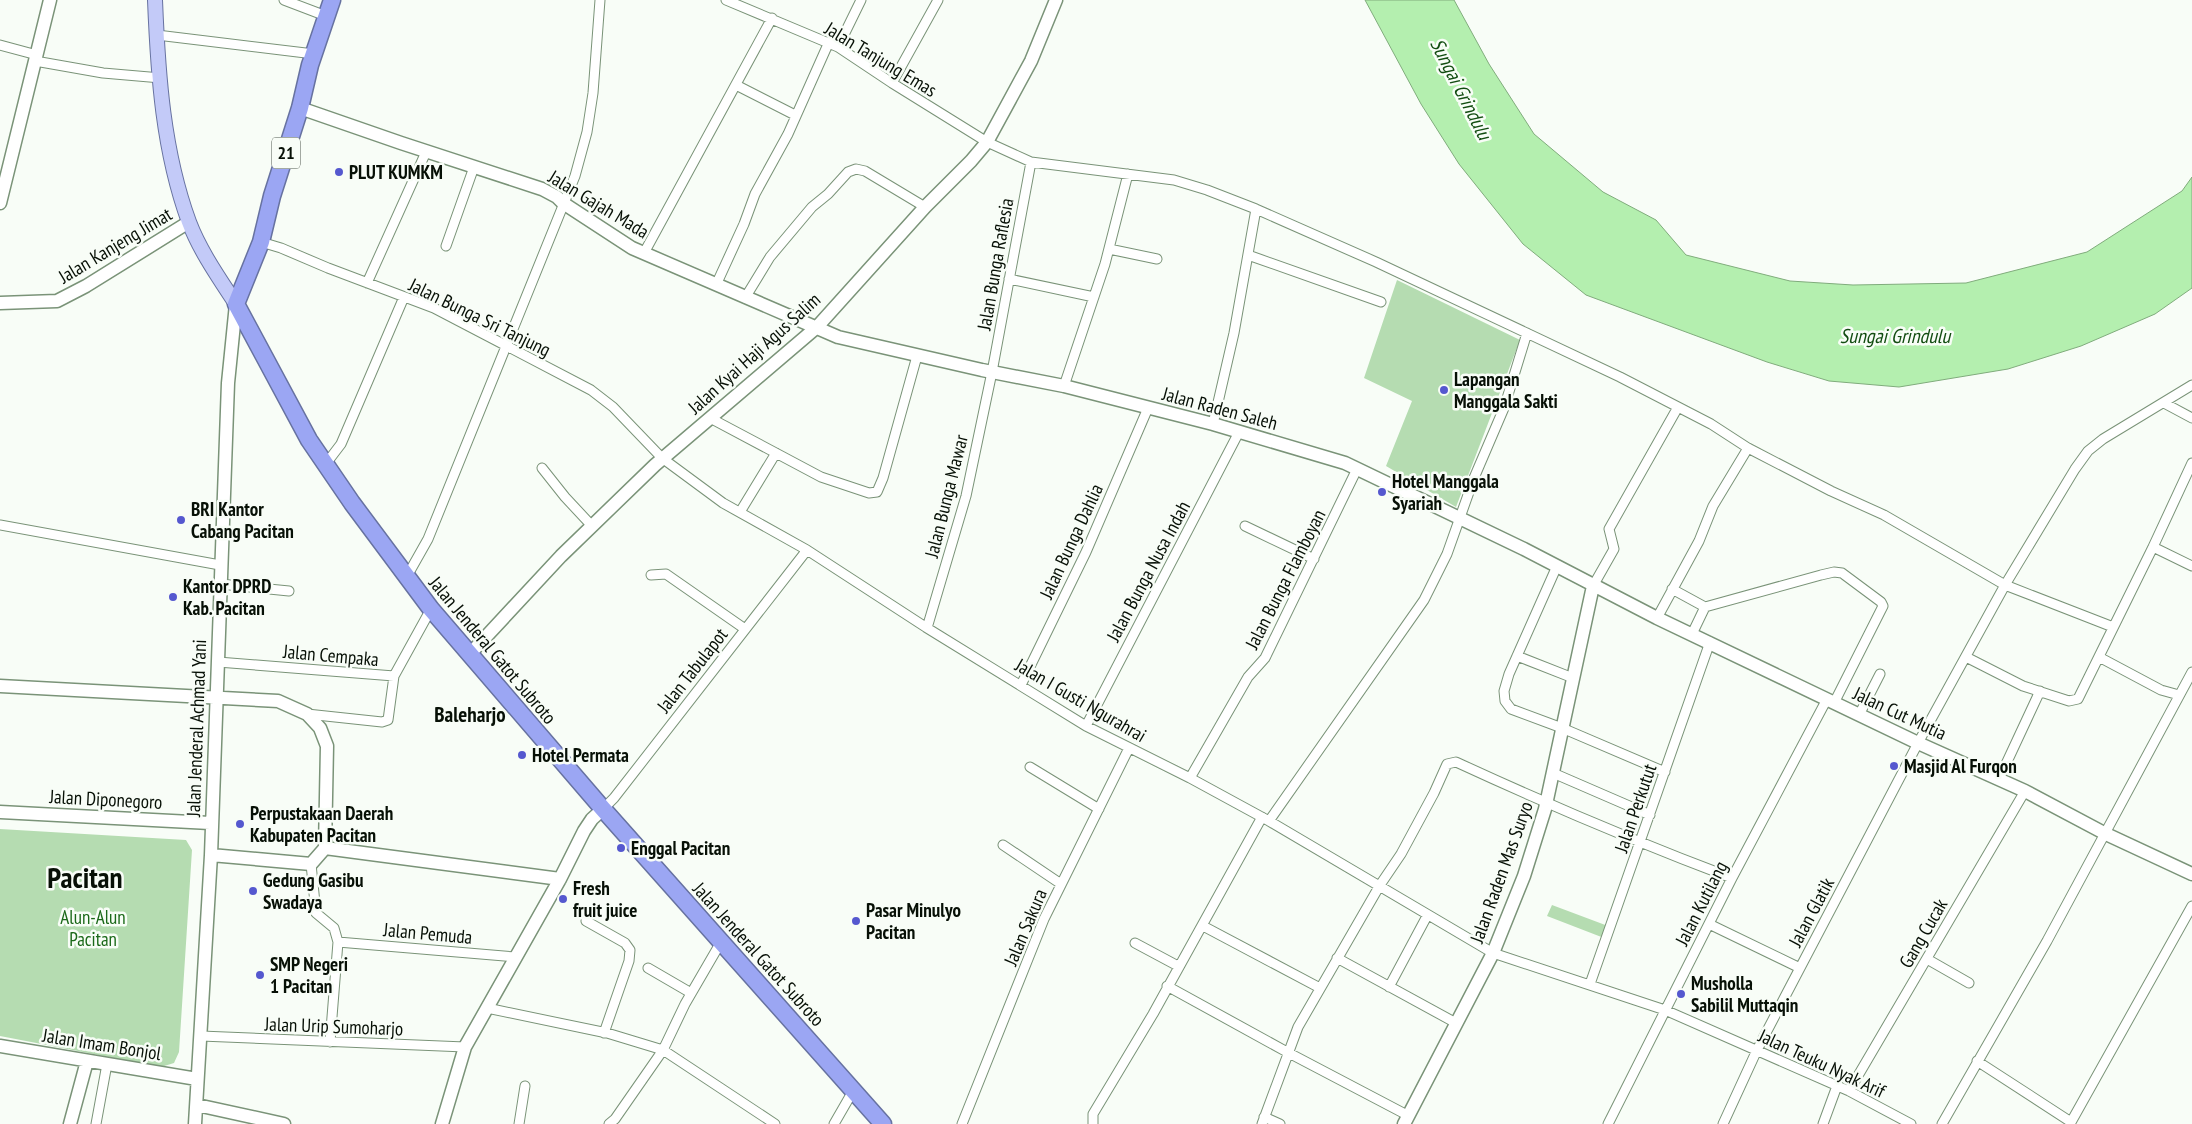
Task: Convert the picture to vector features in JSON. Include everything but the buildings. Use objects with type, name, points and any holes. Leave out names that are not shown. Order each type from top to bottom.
[{"type":"highway","name":"21","points":[[236,304],[261,242],[272,196],[332,0]]},
{"type":"highway","name":"Jalan Jenderal Gatot Subroto","points":[[236,304],[288,402],[326,465],[406,578],[469,655],[602,809],[883,1124]]},
{"type":"main road","points":[[155,0],[167,146],[189,222],[212,268],[236,304]]},
{"type":"street","points":[[0,203],[4,171],[36,58],[50,0]]},
{"type":"street","points":[[284,0],[326,16]]},
{"type":"street","points":[[406,578],[428,539],[575,176],[593,93],[600,0]]},
{"type":"street","name":"Jalan Tanjung Emas","points":[[726,0],[829,42],[987,142],[1031,162],[1174,180],[1207,190],[1256,209],[1376,262],[1527,333],[1711,424],[1748,448],[1831,491],[1884,515],[2005,585],[2113,627]]},
{"type":"street","points":[[838,47],[861,0]]},
{"type":"street","points":[[892,83],[938,0]]},
{"type":"street","name":"Jalan Kyai Haji Agus Salim","points":[[469,655],[560,556],[662,458],[817,327],[925,207],[987,142],[1031,61],[1056,0]]},
{"type":"street","points":[[644,253],[772,18]]},
{"type":"street","points":[[157,35],[314,54]]},
{"type":"street","points":[[716,285],[744,224],[755,194],[788,134],[829,42]]},
{"type":"street","points":[[0,45],[36,58],[102,73],[160,78]]},
{"type":"street","points":[[736,85],[795,115]]},
{"type":"street","name":"Jalan Gajah Mada","points":[[300,108],[426,152],[542,189],[557,197],[563,203],[632,248],[787,317],[817,327]]},
{"type":"street","points":[[367,283],[426,152]]},
{"type":"street","name":"Jalan Bunga Raflesia","points":[[992,372],[1031,162]]},
{"type":"street","points":[[446,246],[474,167]]},
{"type":"street","points":[[745,298],[770,257],[812,207],[828,194],[848,172],[856,169],[865,171],[925,207]]},
{"type":"street","points":[[1064,386],[1109,249],[1128,174]]},
{"type":"street","points":[[1214,424],[1234,333],[1256,209]]},
{"type":"street","name":"Jalan Kanjeng Jimat","points":[[0,303],[57,300],[86,286],[189,222]]},
{"type":"street","name":"Jalan Bunga Sri Tanjung","points":[[261,242],[281,248],[434,308],[591,390],[612,407],[662,458]]},
{"type":"street","points":[[1109,249],[1157,259]]},
{"type":"street","points":[[1248,255],[1381,302]]},
{"type":"street","points":[[1009,279],[1094,297]]},
{"type":"street","points":[[326,465],[342,444],[404,297]]},
{"type":"street","name":"Jalan Jenderal Achmad Yani","points":[[195,1124],[211,855],[210,823],[228,383],[236,304]]},
{"type":"street","name":"Jalan Raden Saleh","points":[[817,327],[838,337],[917,356],[1064,386],[1214,424],[1357,469],[1557,566],[1593,586]]},
{"type":"street","points":[[1093,1124],[1093,1114],[1265,819],[1424,600],[1447,554],[1474,478],[1504,408],[1527,333]]},
{"type":"street","points":[[710,418],[821,477],[869,494],[877,492],[917,356]]},
{"type":"street","name":"Jalan Bunga Mawar","points":[[927,628],[966,496],[992,372]]},
{"type":"street","name":"Jalan Glatik","points":[[1723,1124],[1757,1050],[1918,743],[2005,585],[2088,451],[2103,439],[2192,385]]},
{"type":"street","points":[[2164,403],[2192,418]]},
{"type":"street","name":"Jalan Bunga Dahlia","points":[[1021,685],[1086,552],[1148,408]]},
{"type":"street","points":[[1593,586],[1614,549],[1609,528],[1678,408]]},
{"type":"street","name":"Jalan Bunga Nusa Indah","points":[[1086,726],[1239,432]]},
{"type":"street","points":[[1657,618],[1699,541],[1713,506],[1748,448]]},
{"type":"street","points":[[740,512],[776,453]]},
{"type":"street","name":"Jalan I Gusti Ngurahrai","points":[[662,458],[724,503],[807,550],[927,628],[1086,726],[1190,778],[1265,819],[1380,885],[1427,916],[1493,953]]},
{"type":"street","points":[[1966,657],[2023,686],[2069,701],[2077,700],[2192,464]]},
{"type":"street","points":[[542,468],[565,497],[592,526]]},
{"type":"street","name":"Jalan Bunga Flamboyan","points":[[1190,778],[1248,677],[1265,658],[1357,469]]},
{"type":"street","points":[[0,525],[220,564]]},
{"type":"street","points":[[1244,526],[1314,559]]},
{"type":"street","points":[[2153,547],[2192,566]]},
{"type":"street","name":"Jalan Tabulapot","points":[[602,809],[614,798],[807,550]]},
{"type":"street","points":[[1557,566],[1508,674],[1504,691],[1505,701],[1511,709],[1562,728],[1665,772]]},
{"type":"street","name":"Jalan Kutilang","points":[[1608,1124],[1732,878],[1883,606],[1881,602],[1842,573],[1834,572],[1705,608]]},
{"type":"street","points":[[651,575],[666,574],[745,629]]},
{"type":"street","points":[[220,584],[289,591]]},
{"type":"street","name":"Jalan Cut Mutia","points":[[1593,586],[1918,743],[2025,791],[2106,834],[2192,874]]},
{"type":"street","name":"Jalan Raden Mas Suryo","points":[[1406,1120],[1493,953],[1524,876],[1546,804],[1593,586]]},
{"type":"street","points":[[1672,589],[1705,608],[1692,634]]},
{"type":"street","name":"Jalan Cempaka","points":[[218,662],[394,676],[431,609]]},
{"type":"street","name":"Jalan Perkutut","points":[[1590,984],[1710,642]]},
{"type":"street","points":[[1517,656],[1573,678]]},
{"type":"street","points":[[2099,657],[2161,690],[2179,695]]},
{"type":"street","points":[[1859,714],[1880,674]]},
{"type":"street","points":[[0,686],[278,700],[307,714],[382,722],[388,720],[394,676]]},
{"type":"street","points":[[1942,1124],[2013,1002],[2091,857],[2106,834],[2179,695],[2191,677]]},
{"type":"street","points":[[1999,779],[2040,691]]},
{"type":"street","points":[[307,714],[320,728],[327,746],[325,848],[312,864],[316,913],[334,928],[338,942],[330,1042]]},
{"type":"street","name":"Jalan Sakura","points":[[962,1124],[1044,919],[1129,748]]},
{"type":"street","points":[[1280,1124],[1263,1121],[1287,1052],[1298,1027],[1380,885],[1406,846],[1447,764],[1456,762],[1546,804],[1732,878]]},
{"type":"street","points":[[1030,767],[1099,809]]},
{"type":"street","points":[[1553,773],[1650,815]]},
{"type":"street","name":"Gang Cucak","points":[[1849,1091],[2025,791]]},
{"type":"street","points":[[442,1124],[465,1047],[560,879],[584,830],[602,809]]},
{"type":"street","name":"Jalan Diponegoro","points":[[0,812],[210,823]]},
{"type":"street","points":[[1004,845],[1061,884]]},
{"type":"street","points":[[325,848],[560,879]]},
{"type":"street","points":[[211,855],[312,864]]},
{"type":"street","points":[[1977,1061],[2071,1123],[2192,906]]},
{"type":"street","points":[[1389,987],[1427,916]]},
{"type":"street","points":[[586,921],[625,942],[630,950],[629,960],[604,1032]]},
{"type":"street","points":[[1709,924],[1800,968]]},
{"type":"street","points":[[1203,926],[1320,988]]},
{"type":"street","name":"Jalan Pemuda","points":[[338,942],[515,957]]},
{"type":"street","points":[[609,1124],[615,1119],[663,1050],[691,993],[721,942]]},
{"type":"street","points":[[1135,942],[1178,966]]},
{"type":"street","name":"Jalan Teuku Nyak Arif","points":[[1493,953],[1665,1010],[1849,1091],[1912,1124]]},
{"type":"street","points":[[1337,958],[1456,1023]]},
{"type":"street","points":[[1927,959],[1970,983]]},
{"type":"street","points":[[648,968],[691,993]]},
{"type":"street","points":[[1168,986],[1406,1120]]},
{"type":"street","points":[[487,1008],[604,1032],[663,1050],[775,1124]]},
{"type":"street","name":"Jalan Urip Sumoharjo","points":[[201,1036],[465,1047]]},
{"type":"street","name":"Jalan Imam Bonjol","points":[[0,1046],[197,1079]]},
{"type":"street","points":[[70,1124],[87,1061]]},
{"type":"street","points":[[96,1124],[107,1064]]},
{"type":"street","points":[[519,1124],[525,1086]]},
{"type":"street","points":[[1823,1124],[1837,1086]]},
{"type":"street","points":[[834,1124],[853,1091]]},
{"type":"street","points":[[197,1105],[284,1124]]},
{"type":"green space","name":"Lapangan Manggala Sakti","points":[[1397,280],[1520,340],[1456,507],[1386,466],[1412,401],[1364,378]]},
{"type":"green space","name":"Alun-Alun Pacitan","points":[[0,829],[186,840],[192,850],[179,1052],[174,1063],[161,1067],[0,1036]]},
{"type":"green space","points":[[1552,905],[1608,926],[1604,938],[1547,916]]},
{"type":"water","name":"Sungai Grindulu","points":[[1365,0],[1454,0],[1489,64],[1534,134],[1603,192],[1656,220],[1686,255],[1790,281],[1853,285],[1966,283],[2087,252],[2182,191],[2192,177],[2192,288],[2155,314],[2081,346],[2008,369],[1899,387],[1829,381],[1767,362],[1586,295],[1523,244],[1459,164],[1421,104]]},
{"type":"place","name":"PLUT KUMKM","points":[[339,172]]},
{"type":"place","name":"Lapangan Manggala Sakti","points":[[1444,390]]},
{"type":"place","name":"Hotel Manggala Syariah","points":[[1382,492]]},
{"type":"place","name":"BRI Kantor Cabang Pacitan","points":[[181,520]]},
{"type":"place","name":"Kantor DPRD Kab. Pacitan","points":[[173,597]]},
{"type":"place","name":"Hotel Permata","points":[[522,755]]},
{"type":"place","name":"Masjid Al Furqon","points":[[1894,766]]},
{"type":"place","name":"Perpustakaan Daerah Kabupaten Pacitan","points":[[240,824]]},
{"type":"place","name":"Enggal Pacitan","points":[[621,848]]},
{"type":"place","name":"Gedung Gasibu Swadaya","points":[[253,891]]},
{"type":"place","name":"Fresh fruit juice","points":[[563,899]]},
{"type":"place","name":"Pasar Minulyo Pacitan","points":[[856,921]]},
{"type":"place","name":"SMP Negeri 1 Pacitan","points":[[260,975]]},
{"type":"place","name":"Musholla Sabilil Muttaqin","points":[[1681,994]]},
{"type":"district","name":"Baleharjo","points":[[470,715]]},
{"type":"district","name":"Pacitan","points":[[85,878]]}]
